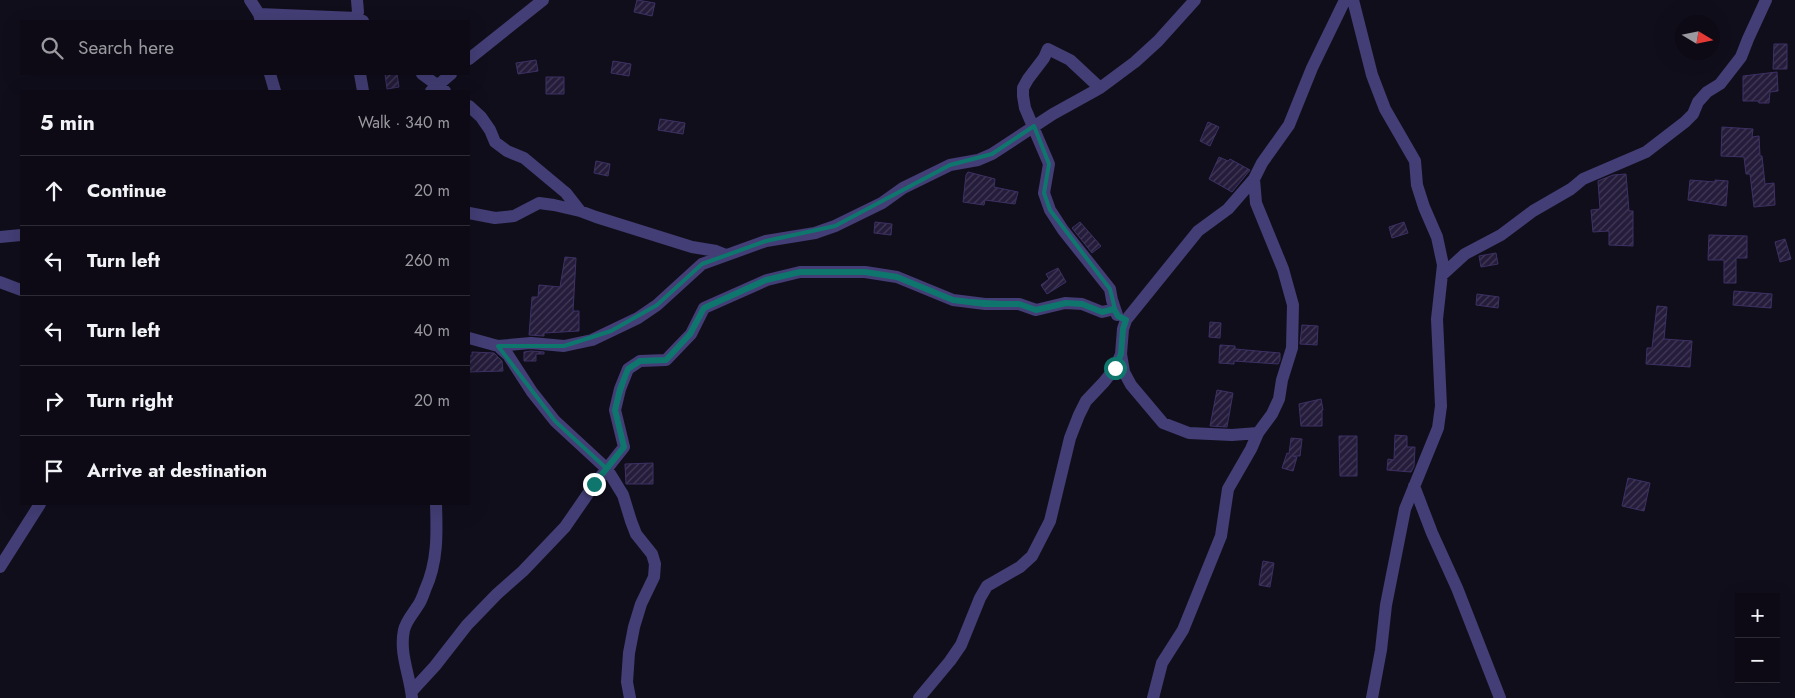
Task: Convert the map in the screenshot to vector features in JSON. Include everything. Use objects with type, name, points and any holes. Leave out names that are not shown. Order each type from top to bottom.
[{"type":"street","points":[[250,0],[260,18],[358,20],[357,0]]},
{"type":"street","points":[[470,58],[543,0]]},
{"type":"street","points":[[470,338],[498,346],[531,344],[564,346],[592,340],[638,318],[657,305],[702,264],[766,241],[815,233],[835,226],[882,203],[903,188],[950,165],[978,160],[992,154],[1034,126],[1100,88],[1135,62],[1158,41],[1195,0]]},
{"type":"street","points":[[1258,433],[1232,435],[1189,433],[1163,423],[1131,385],[1124,372],[1121,354],[1123,329],[1126,320],[1198,232],[1228,209],[1254,178],[1262,163],[1289,125],[1312,68],[1345,0]]},
{"type":"street","points":[[1353,0],[1372,75],[1385,110],[1414,162],[1417,185],[1436,237],[1443,265],[1438,319],[1441,406],[1438,428],[1404,509],[1386,605],[1381,650],[1372,698]]},
{"type":"street","points":[[1442,275],[1465,254],[1501,236],[1534,211],[1571,189],[1583,179],[1646,152],[1685,122],[1693,114],[1698,102],[1706,92],[1720,84],[1741,57],[1766,0]]},
{"type":"street","points":[[1100,88],[1070,60],[1048,49],[1023,88],[1023,96],[1048,164],[1044,193],[1050,210],[1063,230],[1110,289],[1114,309],[1118,316],[1126,320]]},
{"type":"street","points":[[270,75],[275,90]]},
{"type":"street","points":[[360,75],[363,90]]},
{"type":"street","points":[[423,75],[438,89],[450,75]]},
{"type":"street","points":[[470,107],[481,117],[490,130],[495,142],[507,151],[524,158],[566,193],[580,210]]},
{"type":"street","points":[[1153,698],[1162,663],[1182,630],[1221,536],[1228,489],[1252,449],[1258,433],[1272,414],[1279,399],[1282,380],[1292,348],[1293,304],[1283,269],[1256,203],[1254,178]]},
{"type":"street","points":[[470,213],[495,218],[514,216],[539,203],[554,204],[580,210],[664,238],[726,255]]},
{"type":"street","points":[[0,238],[20,234]]},
{"type":"street","points":[[412,695],[467,625],[523,571],[565,526],[594,484],[624,447],[615,410],[620,389],[628,369],[640,361],[666,360],[690,334],[704,308],[766,280],[808,271],[865,272],[897,277],[953,300],[985,304],[1019,304],[1036,310],[1066,303],[1082,304],[1102,312],[1114,309]]},
{"type":"street","points":[[0,282],[20,290]]},
{"type":"street","points":[[498,346],[508,355],[532,392],[555,421],[607,468],[623,495],[636,534],[652,554],[655,564],[654,577],[641,604],[634,627],[627,682],[630,698]]},
{"type":"street","points":[[919,698],[950,661],[961,644],[987,586],[1020,567],[1032,556],[1050,522],[1070,438],[1079,415],[1086,401],[1115,368],[1121,354]]},
{"type":"street","points":[[1414,486],[1457,588],[1500,698]]},
{"type":"street","points":[[0,567],[39,505]]},
{"type":"street","points":[[412,695],[403,654],[404,635],[410,616],[418,607],[428,584],[433,565],[437,540],[436,505]]},
{"type":"highlighted area","points":[[1034,126],[1049,164],[1044,193],[1050,210],[1110,289],[1115,309],[1102,312],[1082,304],[1065,303],[1036,310],[1019,304],[953,300],[897,277],[865,272],[800,272],[767,280],[704,308],[691,334],[666,360],[640,361],[628,369],[615,410],[624,447],[607,469],[555,421],[498,346],[564,346],[611,331],[657,305],[702,264],[766,241],[835,226],[950,165],[992,154]]},
{"type":"building","points":[[637,0],[655,3],[652,16],[634,12]]},
{"type":"building","points":[[1774,44],[1787,44],[1787,69],[1773,69]]},
{"type":"building","points":[[536,60],[538,71],[518,74],[516,63]]},
{"type":"building","points":[[613,61],[631,64],[629,76],[611,73]]},
{"type":"building","points":[[1777,72],[1778,91],[1770,92],[1769,103],[1743,101],[1743,76]]},
{"type":"building","points":[[385,75],[397,75],[399,87],[387,89]]},
{"type":"building","points":[[546,77],[564,77],[564,94],[546,94]]},
{"type":"building","points":[[660,119],[685,123],[683,134],[658,130]]},
{"type":"building","points":[[1208,122],[1219,127],[1210,146],[1200,141]]},
{"type":"building","points":[[1722,127],[1753,129],[1752,137],[1759,136],[1765,184],[1774,183],[1775,205],[1754,207],[1750,174],[1746,174],[1744,157],[1721,156]]},
{"type":"building","points":[[1219,157],[1228,161],[1230,159],[1250,170],[1232,192],[1209,179]]},
{"type":"building","points":[[596,161],[610,164],[608,176],[594,173]]},
{"type":"building","points":[[968,172],[995,179],[994,187],[1018,192],[1015,204],[985,200],[984,205],[963,202]]},
{"type":"building","points":[[1626,174],[1629,211],[1633,211],[1633,246],[1609,245],[1609,231],[1593,232],[1591,210],[1600,209],[1598,181],[1613,175]]},
{"type":"building","points":[[1690,180],[1728,181],[1726,206],[1688,200]]},
{"type":"building","points":[[875,222],[892,224],[891,235],[874,233]]},
{"type":"building","points":[[1080,222],[1101,246],[1092,253],[1072,228]]},
{"type":"building","points":[[1404,222],[1408,233],[1392,238],[1389,227]]},
{"type":"building","points":[[1709,235],[1747,236],[1747,258],[1736,258],[1736,283],[1724,283],[1724,260],[1708,260]]},
{"type":"building","points":[[1785,239],[1791,259],[1780,262],[1775,242]]},
{"type":"building","points":[[1496,253],[1498,264],[1481,267],[1479,256]]},
{"type":"building","points":[[565,257],[576,258],[573,311],[579,311],[579,331],[544,333],[544,336],[529,335],[532,297],[538,297],[539,285],[560,287]]},
{"type":"building","points":[[1058,268],[1066,282],[1047,294],[1041,285],[1049,279],[1046,274]]},
{"type":"building","points":[[1734,291],[1772,294],[1771,308],[1733,305]]},
{"type":"building","points":[[1477,294],[1499,297],[1498,308],[1476,305]]},
{"type":"building","points":[[1657,306],[1667,307],[1664,339],[1692,341],[1690,367],[1646,364],[1647,348],[1652,348]]},
{"type":"building","points":[[1210,322],[1221,323],[1220,338],[1209,337]]},
{"type":"building","points":[[1302,325],[1318,326],[1317,345],[1300,344]]},
{"type":"building","points":[[1220,345],[1235,346],[1235,349],[1280,353],[1280,360],[1278,364],[1234,361],[1234,364],[1219,363]]},
{"type":"building","points":[[472,352],[494,353],[502,361],[503,371],[470,372],[470,356],[472,356]]},
{"type":"building","points":[[524,352],[544,352],[544,354],[536,354],[536,361],[524,361]]},
{"type":"building","points":[[1217,390],[1233,393],[1227,427],[1210,426]]},
{"type":"building","points":[[1321,399],[1323,410],[1322,426],[1301,426],[1299,404]]},
{"type":"building","points":[[1395,435],[1407,436],[1407,447],[1415,447],[1414,466],[1411,472],[1387,470],[1388,459],[1394,460]]},
{"type":"building","points":[[1339,436],[1357,436],[1357,476],[1340,476]]},
{"type":"building","points":[[1291,438],[1302,439],[1300,456],[1293,456],[1297,457],[1293,471],[1282,468],[1287,453],[1289,454]]},
{"type":"building","points":[[653,463],[653,484],[626,484],[625,464]]},
{"type":"building","points":[[1628,478],[1650,483],[1644,511],[1622,506]]},
{"type":"building","points":[[1263,561],[1274,563],[1270,587],[1259,585]]},
{"type":"route","points":[[594,484],[624,447],[615,410],[620,389],[628,369],[640,361],[666,360],[690,334],[704,308],[766,280],[800,272],[865,272],[897,277],[911,281],[953,300],[985,304],[1019,304],[1036,310],[1066,303],[1082,304],[1102,312],[1114,309],[1118,316],[1126,320],[1123,329],[1121,354],[1115,368]]}]
